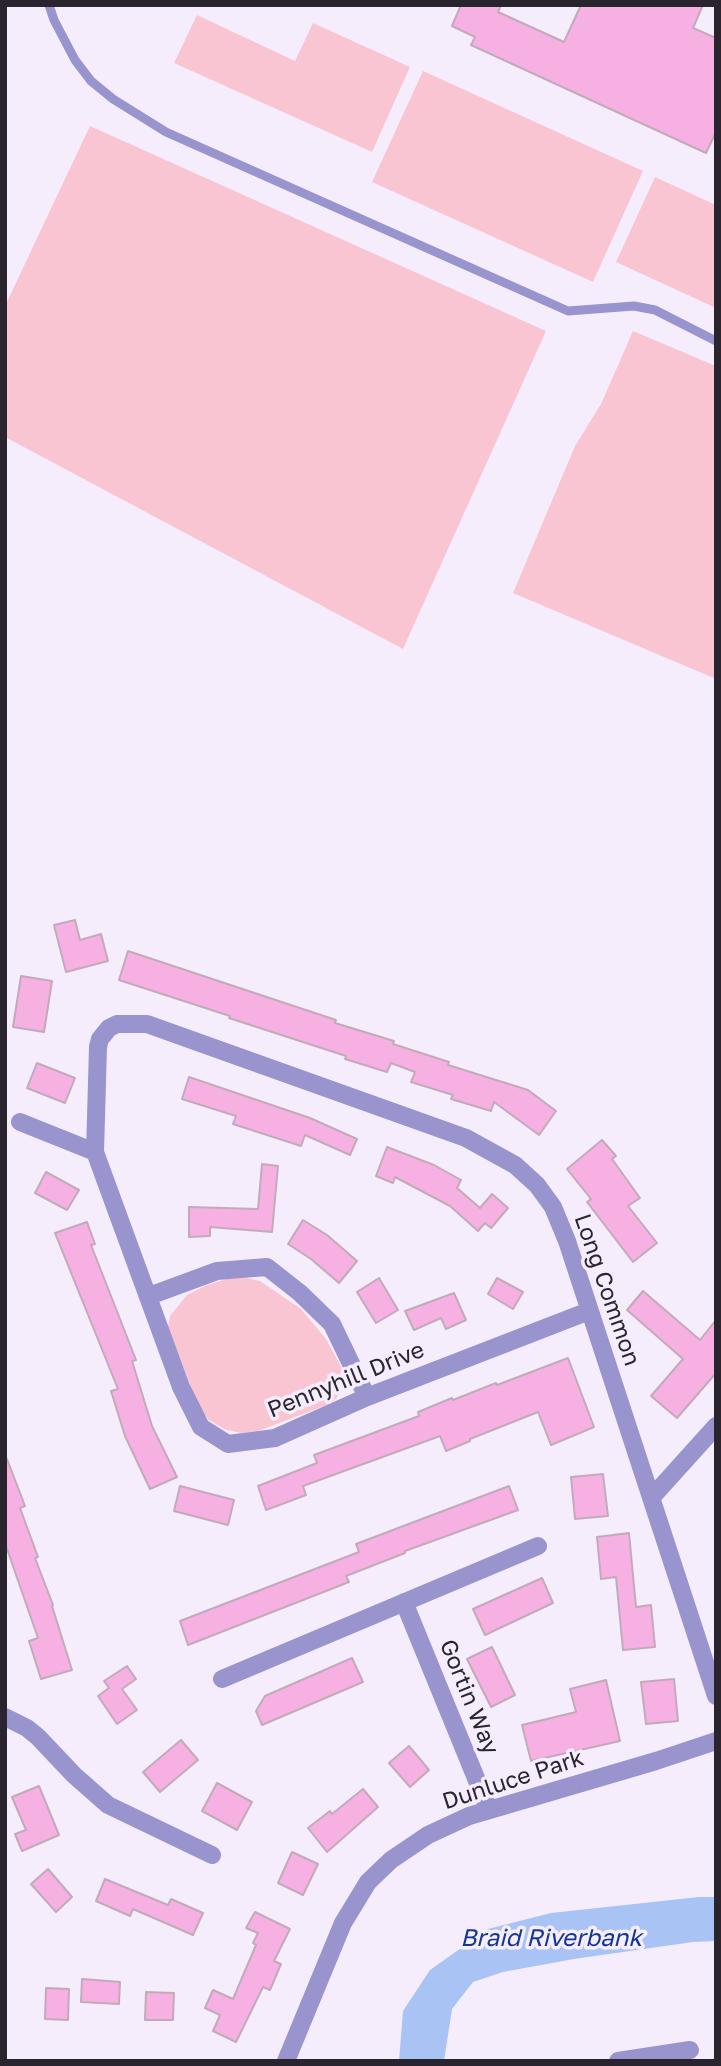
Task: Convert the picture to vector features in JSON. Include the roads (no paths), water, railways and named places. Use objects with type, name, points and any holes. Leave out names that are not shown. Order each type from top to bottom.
[{"type":"street","name":"Long Common","points":[[109,1028],[126,1023],[147,1024],[466,1138],[484,1146],[526,1174],[546,1197],[567,1241],[716,1696]]},
{"type":"street","name":"Pennyhill Drive","points":[[109,1028],[103,1034],[98,1047],[95,1152],[181,1387],[201,1427],[228,1444],[275,1438],[367,1397],[589,1311]]},
{"type":"street","points":[[20,1122],[95,1152]]},
{"type":"street","points":[[149,1296],[217,1271],[267,1267],[300,1293],[332,1324],[367,1397]]},
{"type":"street","points":[[652,1497],[716,1426]]},
{"type":"street","points":[[222,1679],[538,1546]]},
{"type":"street","name":"Gortin Way","points":[[404,1602],[489,1810]]},
{"type":"street","points":[[5,1717],[38,1737],[83,1784],[108,1805],[212,1855]]},
{"type":"street","name":"Dunluce Park","points":[[286,2061],[343,1923],[368,1882],[391,1860],[428,1835],[489,1810],[716,1741]]},
{"type":"street","points":[[618,2061],[690,2050]]},
{"type":"lane","points":[[49,5],[75,60],[91,81],[113,99],[166,132],[569,311],[634,306],[654,310],[716,341]]},
{"type":"water","name":"Braid Riverbank","points":[[716,1897],[716,1941],[574,1959],[503,1972],[473,1982],[452,2009],[444,2061],[399,2061],[403,2011],[430,1970],[488,1929],[551,1913]]}]
